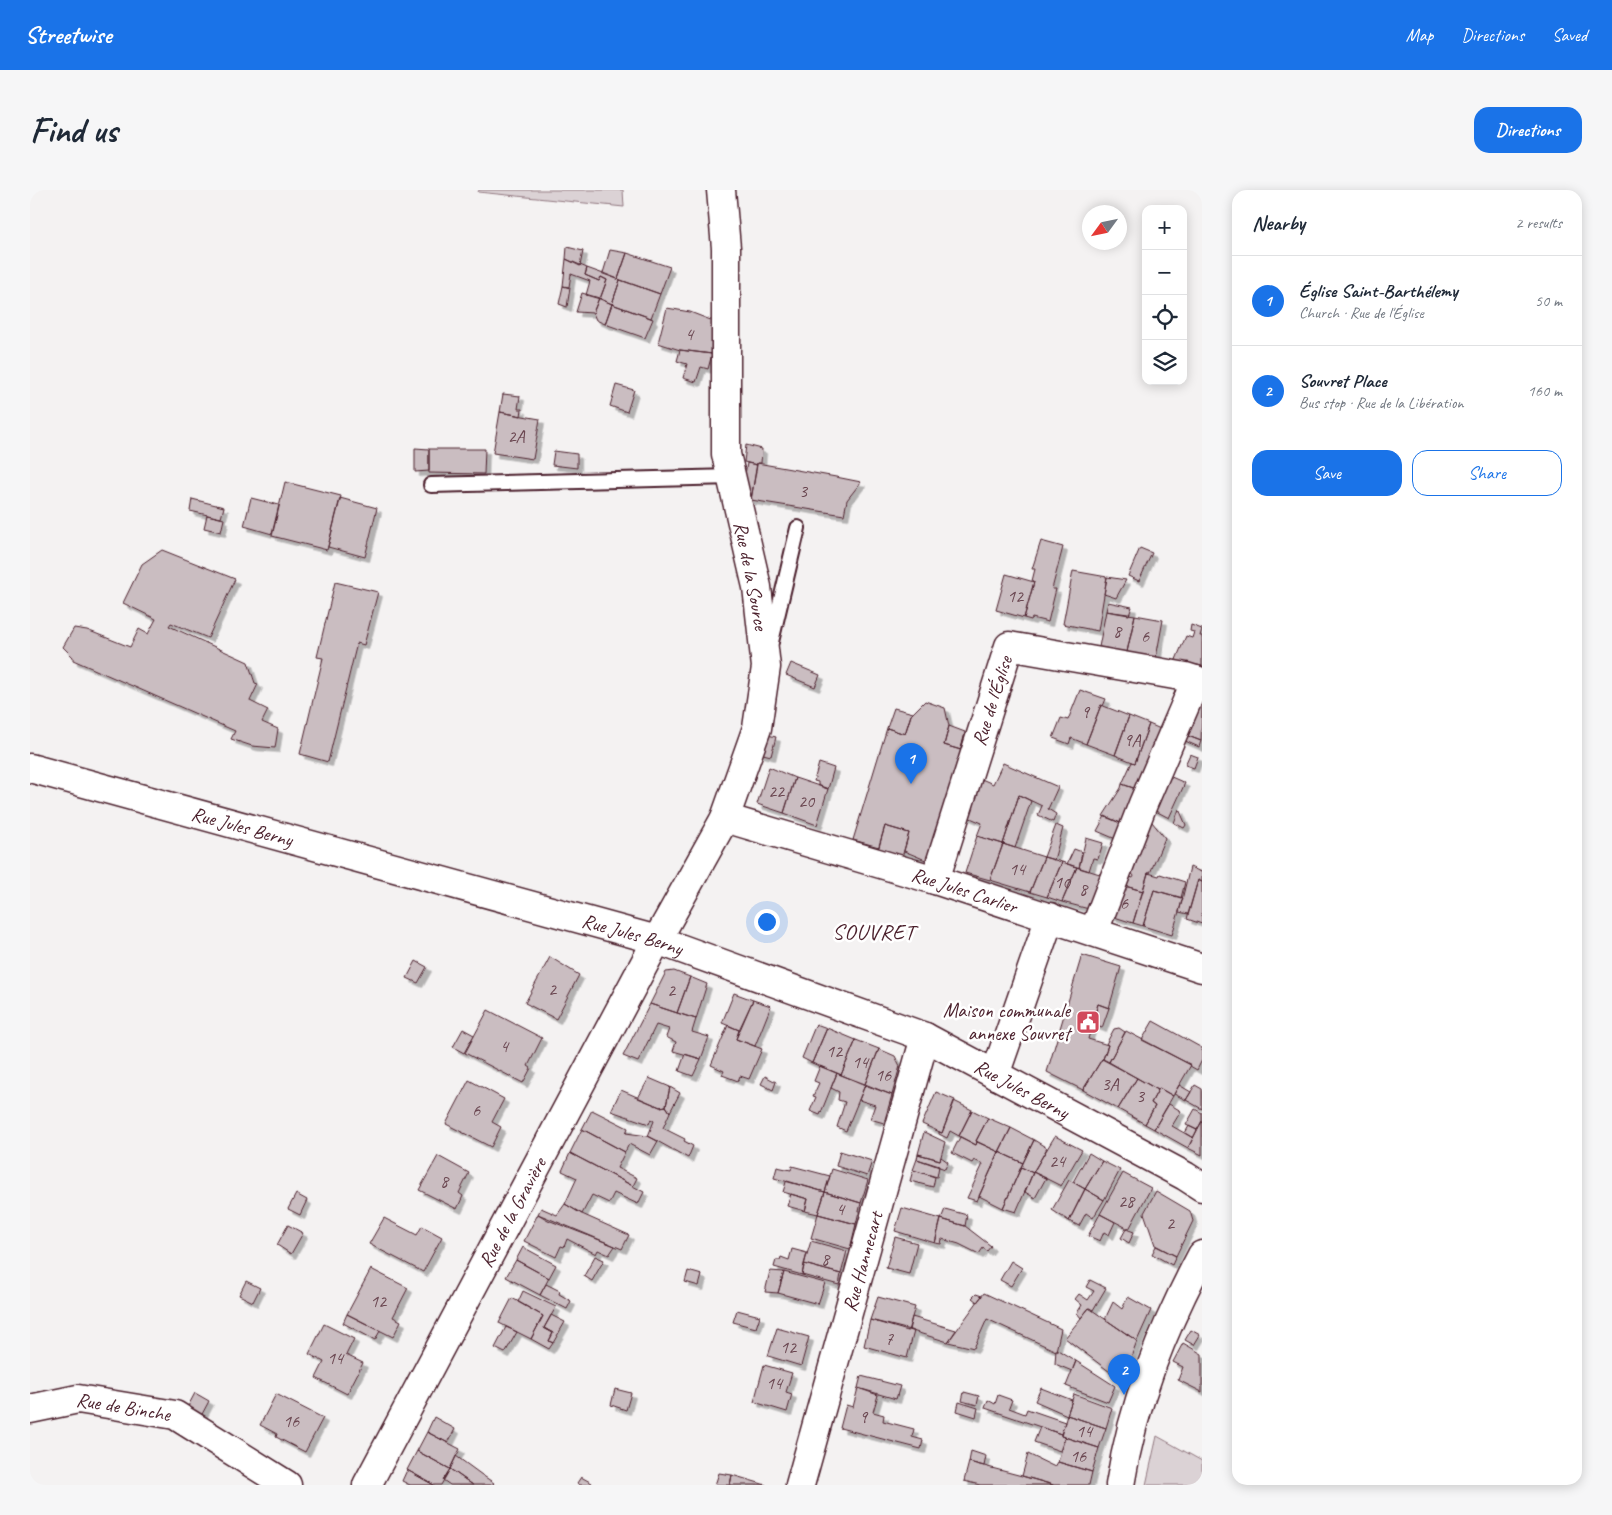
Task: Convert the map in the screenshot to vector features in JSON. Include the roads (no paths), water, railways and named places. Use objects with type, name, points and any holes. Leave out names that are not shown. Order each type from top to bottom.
[{"type":"street","name":"Rue de la Source","points":[[656,940],[725,818],[756,728],[766,667],[757,587],[726,454],[726,248],[722,190]]},
{"type":"street","name":"Rue de l'Église","points":[[935,880],[1008,646],[1199,681],[1143,804],[1094,931]]},
{"type":"street","name":"Rue Jules Berny","points":[[30,768],[656,940],[925,1037],[1185,1176],[1202,1187]]},
{"type":"street","name":"Rue Jules Carlier","points":[[725,818],[935,880],[1202,968]]},
{"type":"street","points":[[995,1074],[1050,917]]},
{"type":"street","name":"Rue de la Gravière","points":[[367,1485],[656,940]]},
{"type":"street","name":"Rue Hannecart","points":[[800,1485],[925,1037]]},
{"type":"street","points":[[1120,1485],[1128,1440],[1148,1374],[1170,1321],[1202,1255]]},
{"type":"street","name":"Rue de Binche","points":[[30,1409],[78,1399],[175,1415],[288,1485]]},
{"type":"lane","points":[[431,485],[732,477]]},
{"type":"lane","points":[[766,667],[798,528]]},
{"type":"place","name":"Église Saint-Barthélemy","points":[[911,784]]},
{"type":"place","name":"Maison communale annexe Souvret","points":[[1088,1022]]},
{"type":"place","name":"Souvret Place","points":[[1124,1395]]},
{"type":"district","name":"SOUVRET","points":[[874,932]]}]
